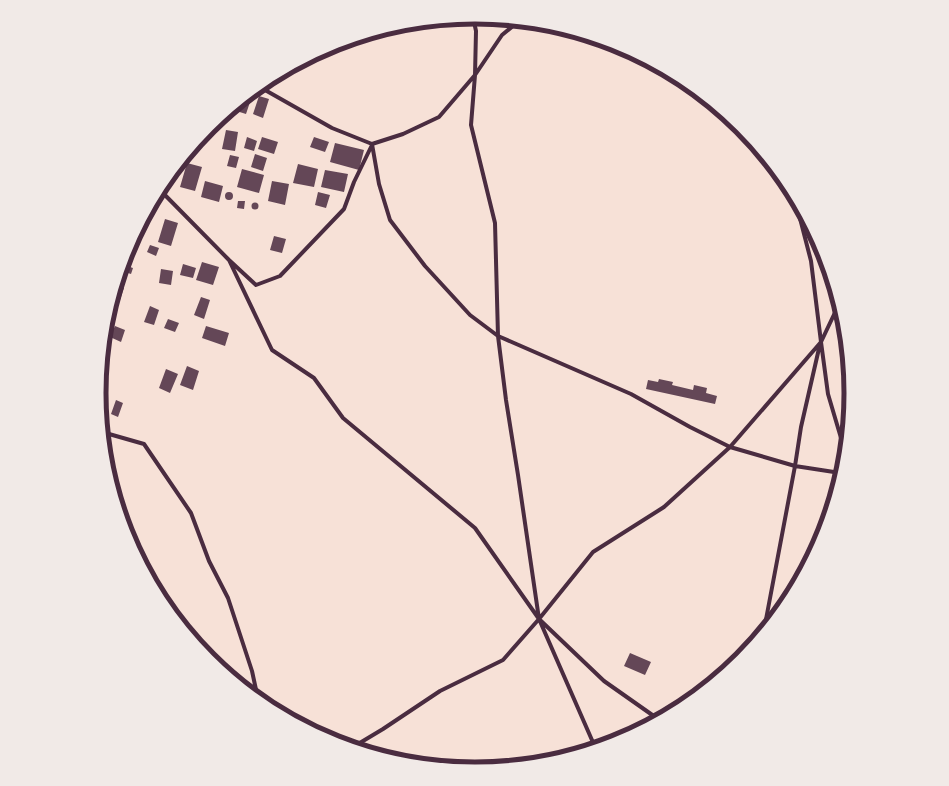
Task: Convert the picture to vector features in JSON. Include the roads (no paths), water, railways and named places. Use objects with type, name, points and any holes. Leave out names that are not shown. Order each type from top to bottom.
[{"type":"street","points":[[475,24],[476,31],[475,75],[471,125],[496,223],[498,336],[506,400],[539,619],[593,742]]},
{"type":"street","points":[[264,89],[332,128],[372,144],[403,134],[439,117],[475,75],[502,35],[513,26]]},
{"type":"street","points":[[164,194],[256,285],[280,276],[344,209],[354,182],[372,144]]},
{"type":"street","points":[[372,144],[379,184],[390,220],[425,266],[470,314],[498,336],[630,394],[730,447],[795,466],[835,472]]},
{"type":"street","points":[[802,223],[811,260],[828,394],[841,437]]},
{"type":"street","points":[[229,260],[272,350],[314,378],[343,418],[475,528],[539,619],[604,681],[654,716]]},
{"type":"street","points":[[766,619],[801,427],[821,342],[834,314]]},
{"type":"street","points":[[360,743],[440,691],[503,660],[539,619],[593,552],[664,507],[730,447],[821,342]]},
{"type":"street","points":[[108,434],[144,444],[191,513],[209,561],[228,598],[252,671],[256,691]]}]
